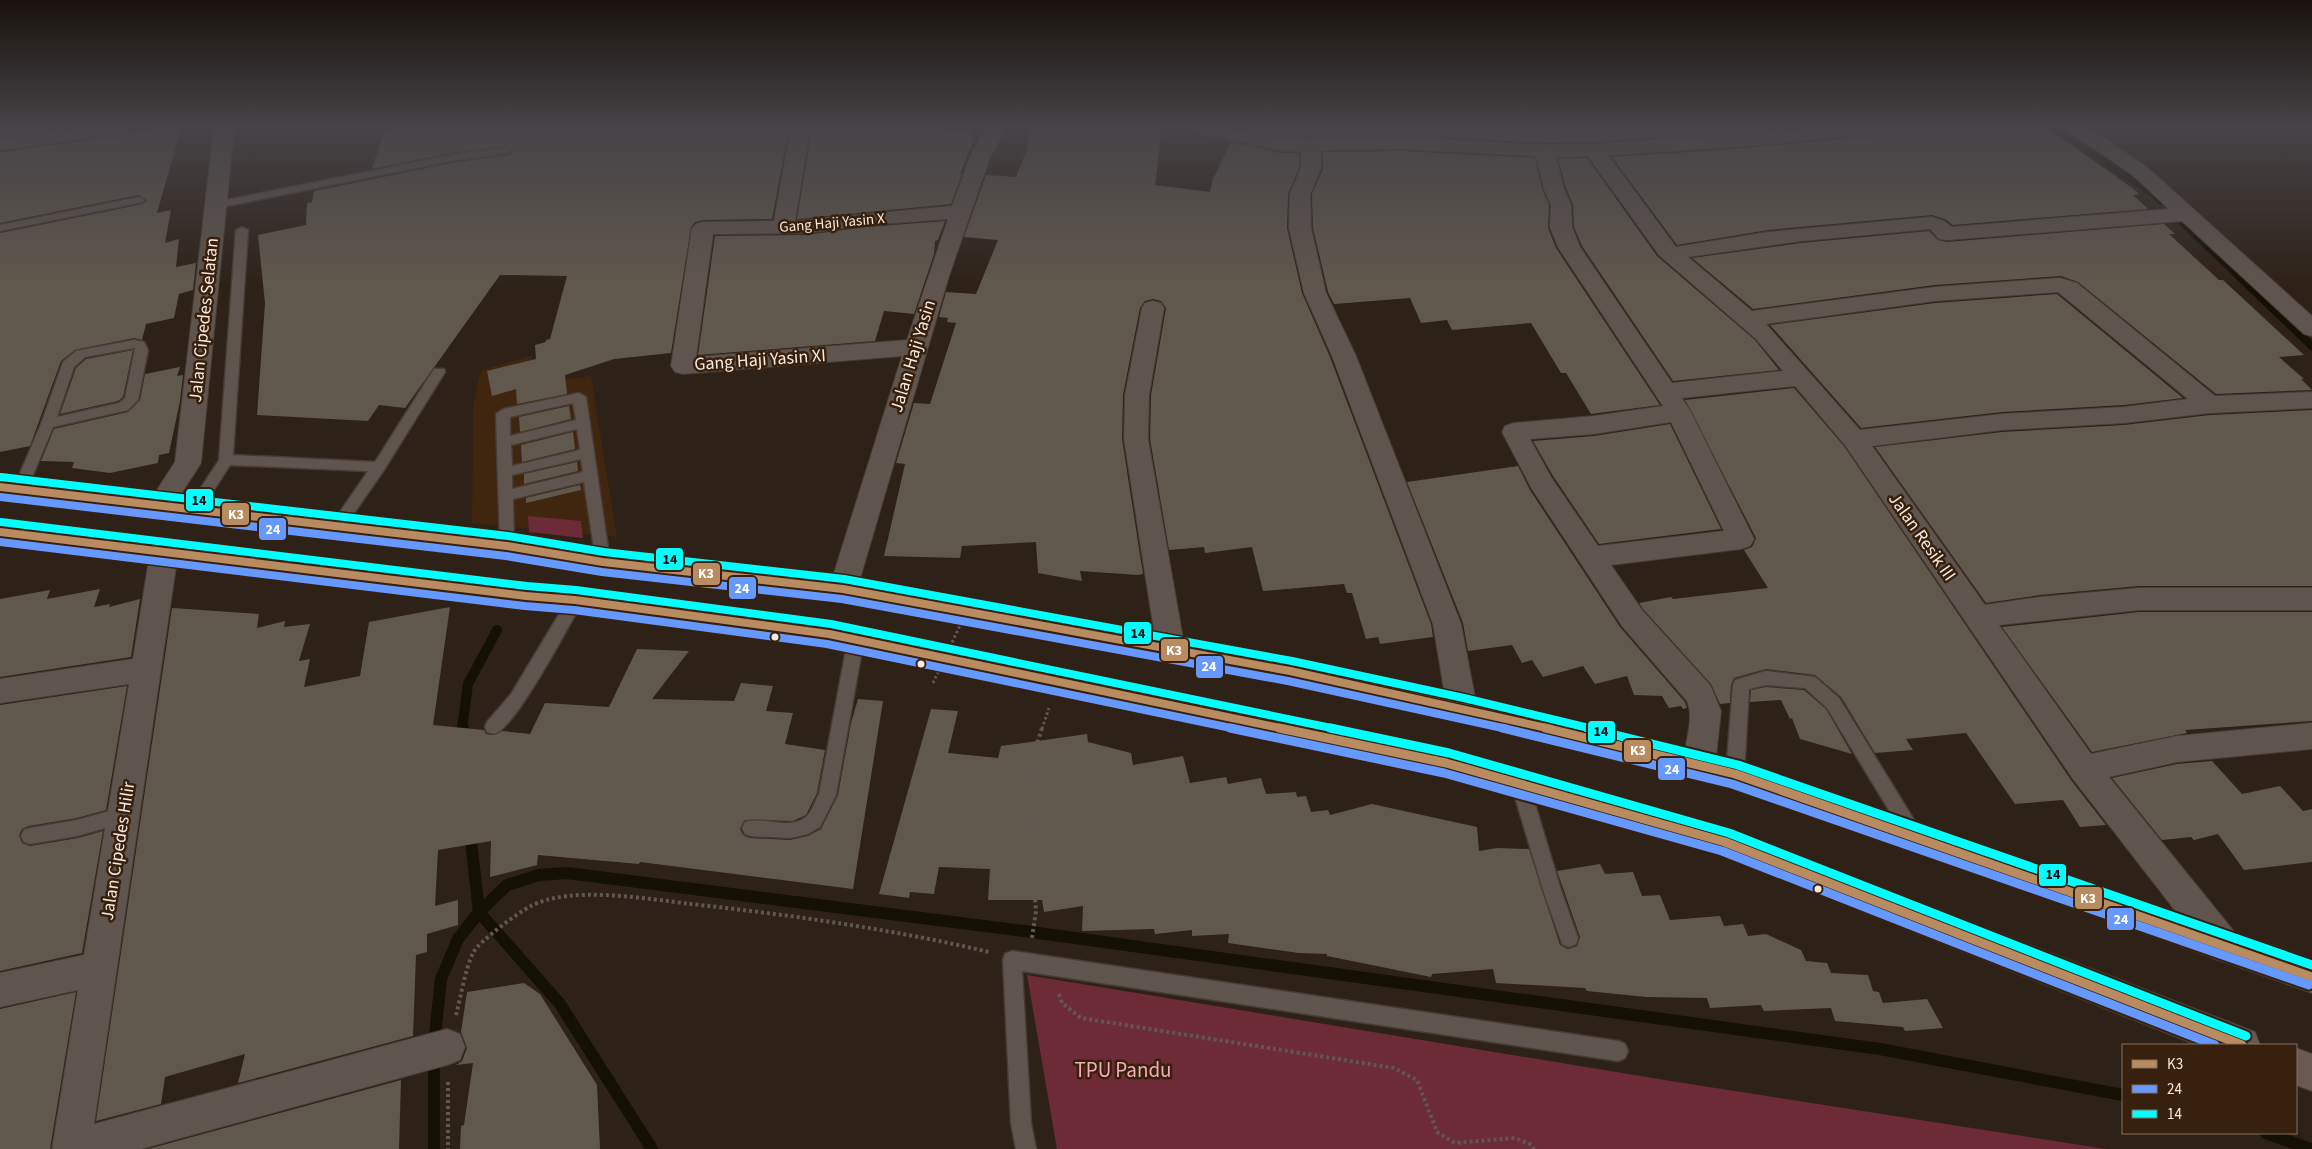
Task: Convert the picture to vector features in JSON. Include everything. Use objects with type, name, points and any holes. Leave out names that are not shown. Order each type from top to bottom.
[{"type":"highway","points":[[10,488],[161,504],[336,528],[507,546],[603,562],[843,589],[1171,650],[1290,670],[1462,708],[1735,774],[2308,975]]},
{"type":"highway","points":[[0,532],[526,596],[575,600],[820,632],[1446,763],[1724,842],[2239,1044]]},
{"type":"highway","points":[[2297,1066],[2312,1073]]},
{"type":"street","name":"Jalan Cipedes Selatan","points":[[161,504],[188,463],[219,182]]},
{"type":"street","points":[[784,228],[791,182]]},
{"type":"street","name":"Jalan Haji Yasin","points":[[843,589],[938,276],[971,182]]},
{"type":"street","points":[[1305,182],[1300,194],[1300,228],[1315,293],[1344,356],[1447,624],[1462,708]]},
{"type":"street","points":[[1552,182],[1561,206],[1561,227],[1569,247],[1672,402],[1741,539],[1591,557]]},
{"type":"street","name":"Jalan Resik III","points":[[1617,182],[1671,254],[1764,334],[1854,439],[2084,769],[2224,946]]},
{"type":"street","points":[[2149,182],[2178,215],[2312,330]]},
{"type":"street","name":"Gang Haji Yasin X","points":[[703,228],[784,228],[960,212]]},
{"type":"street","points":[[1671,254],[1712,246],[1790,236],[1932,223],[1937,224],[1947,234],[2178,215]]},
{"type":"street","name":"Gang Haji Yasin XI","points":[[703,228],[695,273],[690,331],[683,366],[916,348]]},
{"type":"street","points":[[1748,320],[1935,294],[2060,285],[2069,288],[2210,405]]},
{"type":"street","points":[[1153,308],[1137,395],[1136,439],[1171,650]]},
{"type":"street","points":[[1699,766],[1706,710],[1699,694],[1632,618],[1541,482],[1514,432],[1594,425],[1672,402],[1801,377]]},
{"type":"street","points":[[1854,439],[2002,422],[2124,415],[2210,405],[2312,400]]},
{"type":"street","name":"Jalan Cipedes Hilir","points":[[71,1149],[164,553]]},
{"type":"street","points":[[1977,617],[2040,608],[2139,599],[2312,599]]},
{"type":"street","points":[[0,691],[146,669]]},
{"type":"street","points":[[2084,769],[2177,749],[2312,736]]},
{"type":"street","points":[[0,990],[100,968]]},
{"type":"street","points":[[71,1149],[435,1050]]},
{"type":"lane","points":[[217,205],[333,182]]},
{"type":"lane","points":[[0,228],[139,200]]},
{"type":"lane","points":[[194,509],[226,460],[242,230]]},
{"type":"lane","points":[[10,488],[48,424],[68,365],[74,358],[81,354],[134,344],[140,345],[142,350],[131,400],[123,407],[48,424]]},
{"type":"lane","points":[[336,528],[379,467],[439,372]]},
{"type":"lane","points":[[507,546],[503,414],[579,397],[603,562]]},
{"type":"lane","points":[[504,442],[583,423]]},
{"type":"lane","points":[[505,472],[587,453]]},
{"type":"lane","points":[[226,460],[379,467]]},
{"type":"lane","points":[[506,496],[591,474]]},
{"type":"lane","points":[[493,727],[518,699],[575,600]]},
{"type":"lane","points":[[751,828],[790,830],[802,828],[814,821],[827,795],[856,639]]},
{"type":"lane","points":[[1735,774],[1741,685],[1766,678],[1809,682],[1833,703],[1913,835]]},
{"type":"lane","points":[[1520,784],[1552,890],[1569,938]]},
{"type":"lane","points":[[30,836],[71,830],[124,815]]},
{"type":"lane","points":[[1026,1149],[1021,1123],[1012,960],[1618,1051]]},
{"type":"path","points":[[933,683],[972,600]]},
{"type":"path","points":[[1032,942],[1036,911],[1026,779],[1042,725],[1059,682]]},
{"type":"path","points":[[489,936],[531,906],[557,896],[617,896],[790,915],[938,940],[991,952]]},
{"type":"path","points":[[1052,966],[1053,978],[1062,1003],[1081,1018],[1394,1068],[1418,1080],[1437,1132],[1455,1143],[1515,1138],[1532,1145],[1534,1149]]},
{"type":"shaded area","points":[[531,356],[540,382],[591,376],[617,537],[472,523],[473,405],[481,370]]},
{"type":"green space","points":[[528,516],[581,521],[583,538],[529,532]]},
{"type":"green space","name":"TPU Pandu","points":[[1027,975],[1677,1082],[2106,1149],[1057,1149]]},
{"type":"building","points":[[0,182],[166,182],[157,213],[171,210],[165,243],[179,239],[176,267],[196,263],[193,290],[179,294],[174,318],[146,324],[142,340],[134,338],[75,350],[61,361],[30,446],[0,452],[0,233],[143,204],[147,200],[139,195],[0,223]]},
{"type":"building","points":[[360,182],[779,182],[772,219],[703,220],[695,222],[691,227],[671,353],[614,359],[565,375],[567,394],[517,404],[516,389],[492,396],[487,371],[536,359],[535,345],[550,339],[567,276],[500,275],[405,408],[379,405],[368,421],[257,415],[265,303],[258,235],[306,225],[307,203],[312,202],[314,191]]},
{"type":"building","points":[[803,182],[959,182],[951,204],[797,219]]},
{"type":"building","points":[[984,182],[1155,182],[1155,185],[1210,192],[1212,182],[1293,182],[1288,194],[1287,228],[1302,293],[1330,357],[1431,624],[1433,637],[1380,644],[1378,637],[1366,639],[1352,593],[1347,593],[1344,584],[1263,591],[1252,547],[1205,553],[1204,547],[1169,550],[1150,439],[1151,395],[1166,308],[1161,301],[1153,299],[1145,301],[1140,308],[1123,395],[1122,439],[1143,574],[1080,571],[1082,581],[1038,573],[1036,542],[962,546],[960,558],[884,556],[905,464],[896,463],[914,403],[930,404],[956,323],[947,322],[948,318],[939,317],[946,292],[976,294],[998,240],[964,237]]},
{"type":"building","points":[[1317,182],[1540,182],[1549,205],[1548,228],[1556,248],[1660,405],[1591,414],[1566,373],[1561,373],[1531,323],[1452,330],[1447,320],[1421,323],[1410,298],[1334,304],[1328,292],[1313,228],[1312,194]]},
{"type":"building","points":[[1564,182],[1604,182],[1657,256],[1755,340],[1779,370],[1673,381],[1582,246],[1574,227],[1573,205]]},
{"type":"building","points":[[1630,182],[2123,182],[2139,194],[2133,195],[2148,209],[1953,225],[1945,219],[1932,215],[1768,230],[1677,245]]},
{"type":"building","points":[[945,221],[938,240],[935,241],[934,254],[914,314],[884,311],[875,341],[698,355],[715,236],[806,235],[866,227]]},
{"type":"building","points":[[2164,224],[2175,234],[2169,234],[2219,280],[2223,280],[2304,355],[2279,357],[2304,379],[2301,379],[2312,390],[2216,394],[2078,282],[2061,276],[1935,285],[1753,309],[1692,258],[1801,243],[1929,231],[1938,240],[1947,242]]},
{"type":"building","points":[[2057,294],[2183,398],[2124,405],[2002,412],[1861,428],[1770,325],[1935,303]]},
{"type":"building","points":[[133,350],[123,397],[118,401],[60,414],[76,368],[86,359]]},
{"type":"building","points":[[180,367],[177,376],[183,375],[180,401],[169,453],[159,455],[158,463],[110,473],[72,468],[74,462],[41,461],[54,429],[128,412],[140,400],[145,374]]},
{"type":"building","points":[[1794,388],[1844,446],[2071,780],[2106,825],[2080,827],[2063,800],[2015,804],[1966,733],[1906,739],[1913,750],[1875,753],[1841,697],[1815,675],[1766,669],[1734,678],[1731,685],[1730,703],[1720,704],[1711,684],[1643,609],[1639,603],[1671,597],[1673,599],[1768,588],[1744,550],[1752,547],[1756,538],[1685,400]]},
{"type":"building","points":[[569,406],[571,419],[520,432],[519,417]]},
{"type":"building","points":[[2312,410],[2312,586],[2139,586],[2040,595],[1986,603],[1875,447],[2002,432],[2124,425],[2210,415]]},
{"type":"building","points":[[1670,424],[1721,529],[1599,544],[1553,476],[1533,441],[1594,436]]},
{"type":"building","points":[[573,432],[575,449],[522,462],[521,445]]},
{"type":"building","points":[[577,462],[578,471],[524,484],[524,474]]},
{"type":"building","points":[[1518,466],[1530,490],[1620,627],[1685,702],[1687,708],[1683,709],[1681,706],[1669,708],[1662,696],[1634,695],[1627,676],[1595,684],[1583,666],[1543,677],[1532,660],[1522,663],[1512,645],[1468,651],[1463,623],[1407,482]]},
{"type":"building","points":[[580,485],[581,490],[526,503],[526,498]]},
{"type":"building","points":[[100,589],[94,607],[110,604],[109,607],[140,599],[131,657],[0,677],[0,599],[50,590],[47,599]]},
{"type":"building","points":[[450,607],[433,725],[484,730],[486,734],[492,735],[502,731],[530,734],[545,703],[609,707],[637,649],[689,651],[652,699],[734,701],[741,683],[773,686],[766,711],[793,713],[785,744],[825,750],[817,793],[806,815],[793,821],[745,820],[740,829],[743,835],[750,838],[790,840],[808,836],[821,829],[838,795],[851,723],[858,699],[883,701],[853,889],[640,862],[639,864],[538,855],[537,865],[490,877],[491,841],[438,850],[435,906],[458,900],[458,925],[427,934],[427,952],[416,955],[413,1036],[238,1083],[245,1054],[165,1077],[161,1104],[96,1121],[172,608],[259,614],[257,628],[285,621],[284,627],[310,624],[299,661],[310,659],[304,687],[360,676],[369,622]]},
{"type":"building","points":[[2139,612],[2312,612],[2312,721],[2185,730],[2187,733],[2092,752],[2002,627]]},
{"type":"building","points":[[127,686],[106,810],[77,818],[29,826],[22,829],[19,835],[22,843],[30,846],[78,838],[103,831],[82,953],[0,971],[0,705]]},
{"type":"building","points":[[1766,687],[1804,690],[1826,709],[1852,754],[1800,739],[1792,718],[1790,719],[1781,700],[1750,702],[1751,690]]},
{"type":"building","points":[[931,709],[958,711],[948,753],[998,758],[1001,746],[1087,734],[1088,742],[1131,753],[1133,765],[1183,756],[1190,783],[1226,777],[1228,784],[1261,778],[1266,794],[1296,792],[1297,797],[1306,796],[1311,812],[1328,810],[1330,815],[1372,804],[1477,827],[1479,851],[1497,848],[1529,849],[1560,945],[1568,949],[1577,946],[1580,937],[1557,871],[1600,864],[1605,874],[1633,872],[1642,896],[1660,895],[1670,920],[1720,916],[1724,926],[1743,924],[1748,936],[1766,934],[1801,950],[1806,961],[1827,963],[1831,973],[1868,975],[1873,991],[1879,992],[1883,1003],[1927,999],[1943,1028],[1905,1031],[1903,1027],[1835,1021],[1831,1008],[1764,1011],[1761,1005],[1710,1008],[1707,998],[1646,997],[1587,991],[1585,988],[1496,983],[1493,969],[1432,974],[1431,977],[1327,956],[1327,954],[1299,953],[1228,943],[1229,934],[1192,936],[1192,930],[1155,934],[1154,929],[1082,931],[1083,906],[1044,912],[1042,900],[988,900],[990,869],[939,867],[934,894],[910,892],[909,898],[879,894]]},
{"type":"building","points":[[2212,761],[2242,794],[2280,786],[2303,811],[2312,809],[2312,862],[2244,870],[2218,834],[2194,840],[2191,837],[2162,840],[2112,778],[2177,764]]},
{"type":"building","points":[[524,983],[540,994],[597,1085],[600,1149],[460,1149],[461,1126],[464,1125],[473,1063],[456,1065],[462,1061],[467,1048],[461,1032],[467,992]]},
{"type":"building","points":[[76,992],[50,1149],[0,1149],[0,1009]]},
{"type":"building","points":[[401,1080],[399,1149],[148,1149]]},
{"type":"waterway","points":[[2135,182],[2153,193],[2161,201]]},
{"type":"waterway","points":[[2173,213],[2312,346]]},
{"type":"waterway","points":[[462,729],[468,684],[497,630]]},
{"type":"waterway","points":[[461,741],[463,728]]},
{"type":"waterway","points":[[470,832],[479,912]]},
{"type":"waterway","points":[[479,912],[507,885],[539,875],[567,873],[1024,931],[1880,1049],[2122,1095]]},
{"type":"waterway","points":[[434,1149],[434,1044],[441,979],[458,939],[479,912]]},
{"type":"waterway","points":[[479,912],[560,1004],[652,1149]]},
{"type":"waterway","points":[[2269,1134],[2311,1149]]},
{"type":"transit line","name":"14","points":[[1,477],[508,536],[604,552],[844,579],[1292,661],[1464,698],[1738,765],[2312,965]]},
{"type":"transit line","name":"K3","points":[[0,487],[507,546],[603,562],[843,589],[1290,671],[1462,708],[1735,774],[2312,977]]},
{"type":"transit line","name":"24","points":[[0,497],[506,556],[602,572],[842,599],[1288,681],[1460,718],[1732,784],[2309,985]]},
{"type":"transit line","name":"14","points":[[1,522],[527,586],[576,590],[831,624],[1449,753],[1729,833],[2246,1036]]},
{"type":"transit line","name":"K3","points":[[0,532],[526,596],[575,600],[829,634],[1446,763],[1725,842],[2239,1044]]},
{"type":"transit line","name":"24","points":[[0,542],[525,606],[574,610],[827,644],[1444,773],[1722,851],[2212,1044]]}]
